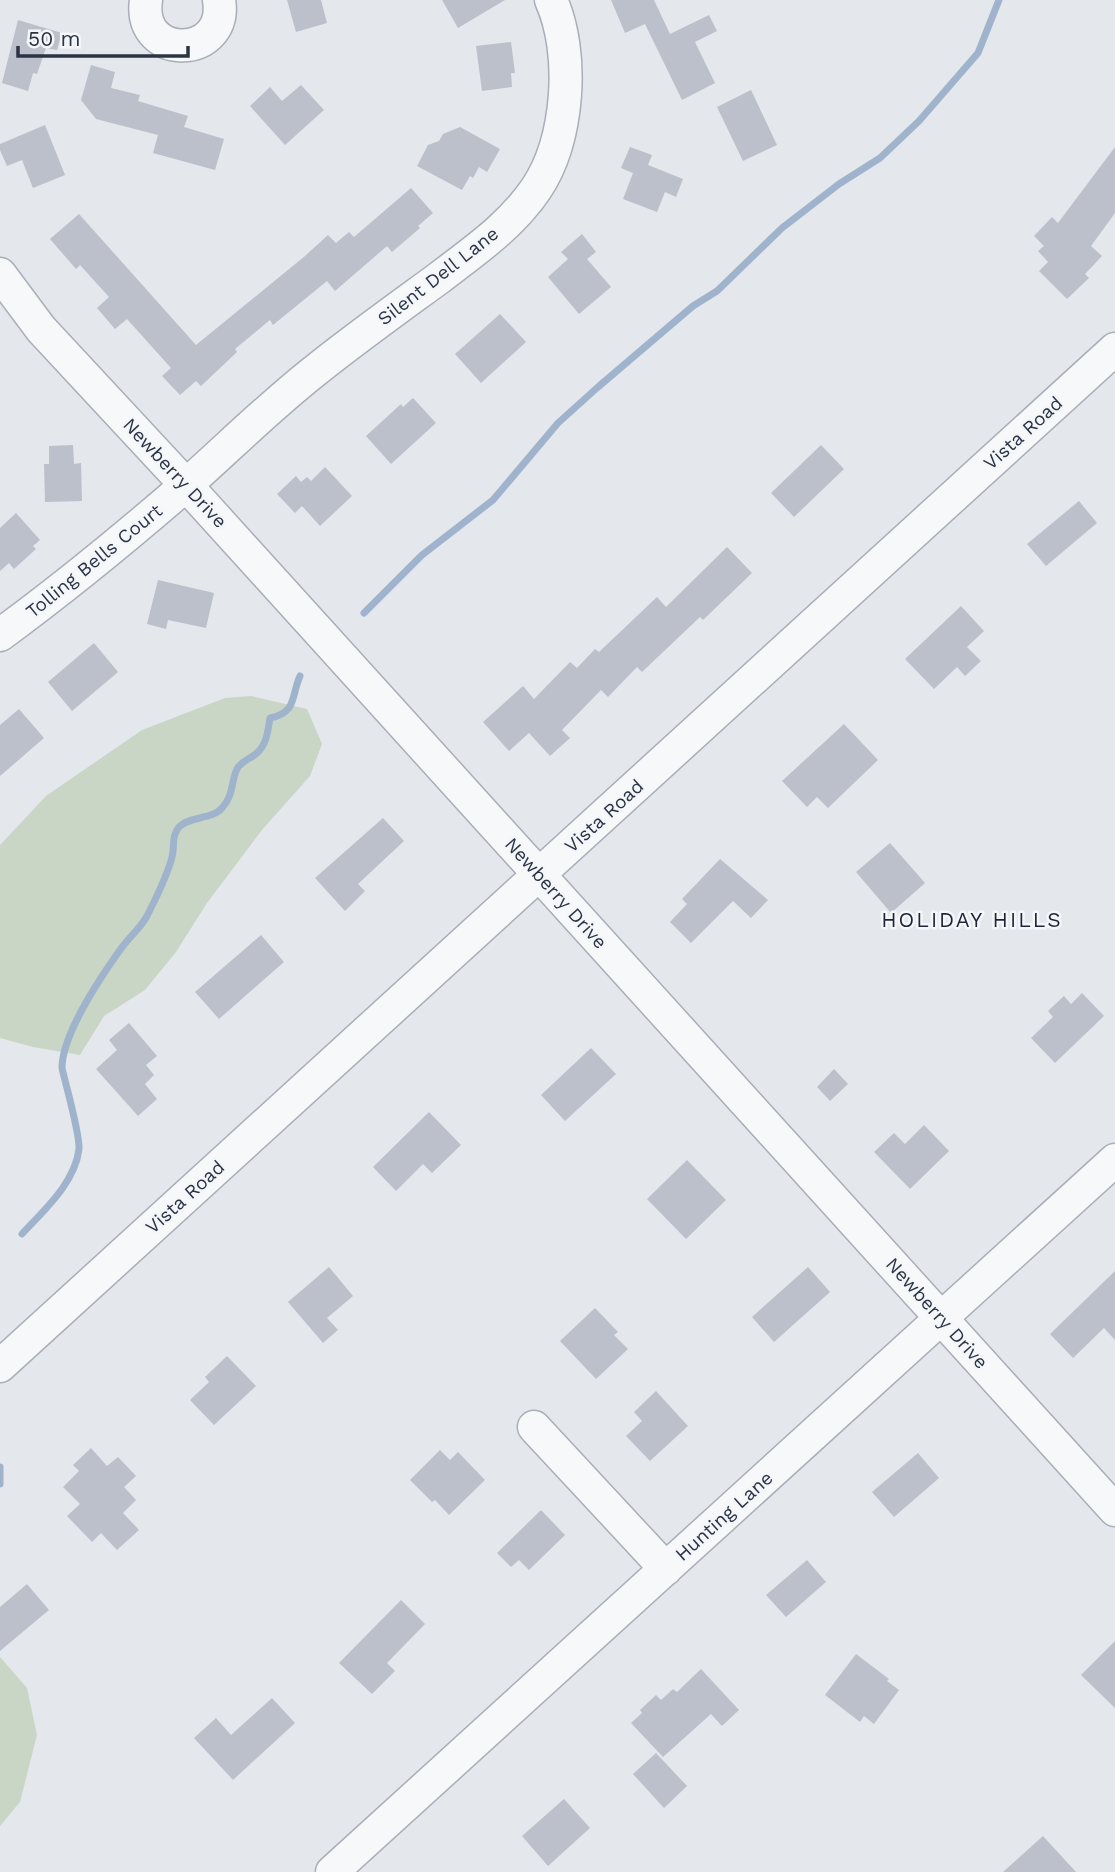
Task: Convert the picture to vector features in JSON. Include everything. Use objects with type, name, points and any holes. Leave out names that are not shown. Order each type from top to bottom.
[{"type":"street","points":[[144,0],[146,18],[154,34],[168,44],[186,46],[202,40],[214,28],[220,12],[219,0]]},
{"type":"street","name":"Silent Dell Lane","points":[[186,485],[303,380],[491,239],[537,187],[552,157],[561,123],[566,86],[564,44],[551,0]]},
{"type":"street","name":"Newberry Drive","points":[[0,274],[41,329],[186,485],[1115,1510]]},
{"type":"street","name":"Vista Road","points":[[0,1366],[1115,349]]},
{"type":"street","name":"Tolling Bells Court","points":[[0,635],[68,585],[186,485]]},
{"type":"street","name":"Hunting Lane","points":[[332,1872],[1115,1160]]},
{"type":"street","points":[[534,1427],[666,1569]]},
{"type":"green space","points":[[251,696],[307,709],[322,744],[310,776],[262,830],[207,903],[176,952],[145,990],[104,1016],[80,1055],[0,1038],[0,845],[46,796],[142,730],[225,698]]},
{"type":"green space","points":[[0,1657],[27,1688],[37,1735],[20,1802],[0,1826]]},
{"type":"building","points":[[287,0],[321,0],[327,23],[296,32]]},
{"type":"building","points":[[442,0],[505,0],[458,28]]},
{"type":"building","points":[[611,0],[654,0],[670,34],[709,15],[717,31],[695,42],[715,83],[682,100],[645,24],[625,33]]},
{"type":"building","points":[[18,20],[62,33],[57,50],[46,48],[37,74],[33,73],[28,91],[2,83]]},
{"type":"building","points":[[511,42],[515,73],[511,73],[512,87],[482,91],[476,46]]},
{"type":"building","points":[[91,65],[115,72],[111,88],[140,95],[138,101],[188,116],[184,127],[224,139],[215,170],[153,153],[158,135],[96,119],[81,100]]},
{"type":"building","points":[[301,85],[324,110],[285,145],[250,106],[270,87],[282,101]]},
{"type":"building","points":[[751,90],[777,145],[743,161],[717,107]]},
{"type":"building","points":[[45,125],[65,175],[33,188],[22,160],[7,166],[0,144]]},
{"type":"building","points":[[460,127],[500,149],[487,172],[479,167],[462,190],[417,166],[428,145],[439,141],[443,134]]},
{"type":"building","points":[[630,147],[652,155],[648,165],[683,179],[676,197],[665,192],[657,212],[623,199],[633,173],[621,168]]},
{"type":"building","points":[[1115,147],[1115,213],[1091,246],[1102,256],[1085,274],[1089,278],[1067,299],[1039,271],[1048,262],[1038,251],[1044,246],[1034,236],[1052,217],[1058,223]]},
{"type":"building","points":[[411,188],[433,213],[418,226],[420,228],[392,252],[387,246],[335,291],[327,281],[273,325],[270,320],[235,349],[237,352],[201,386],[196,381],[180,395],[162,376],[171,368],[127,319],[115,329],[97,308],[109,297],[80,265],[76,269],[50,239],[79,214],[196,345],[328,235],[336,243],[349,232],[354,237]]},
{"type":"building","points":[[582,234],[596,252],[587,259],[611,287],[579,314],[548,277],[568,259],[561,252]]},
{"type":"building","points":[[500,314],[526,342],[481,383],[455,354]]},
{"type":"building","points":[[413,398],[436,423],[391,464],[366,436],[401,404],[403,407]]},
{"type":"building","points":[[73,445],[74,464],[81,463],[82,501],[45,502],[44,464],[49,464],[49,446]]},
{"type":"building","points":[[821,445],[844,469],[794,517],[771,493]]},
{"type":"building","points":[[325,467],[352,496],[320,526],[302,506],[295,513],[277,494],[296,476],[301,482],[307,477],[311,481]]},
{"type":"building","points":[[1079,501],[1097,523],[1046,566],[1027,544]]},
{"type":"building","points":[[16,513],[40,540],[33,546],[36,549],[14,569],[9,563],[0,571],[0,528]]},
{"type":"building","points":[[727,547],[752,573],[703,620],[700,617],[642,672],[637,667],[608,697],[601,690],[562,730],[570,738],[550,756],[529,733],[509,751],[483,722],[523,686],[534,699],[570,662],[577,668],[595,649],[599,652],[657,597],[666,607]]},
{"type":"building","points":[[158,580],[214,593],[206,628],[168,620],[166,629],[147,624]]},
{"type":"building","points":[[961,606],[984,631],[967,647],[981,661],[965,676],[957,667],[934,689],[905,659]]},
{"type":"building","points":[[94,643],[118,672],[72,711],[48,682]]},
{"type":"building","points":[[19,709],[44,738],[0,776],[0,725]]},
{"type":"building","points":[[844,724],[878,760],[828,808],[817,797],[807,807],[782,781]]},
{"type":"building","points":[[383,818],[404,841],[358,884],[365,891],[345,911],[315,878]]},
{"type":"building","points":[[890,843],[925,883],[891,913],[856,872]]},
{"type":"building","points":[[720,859],[768,900],[751,918],[733,901],[691,943],[670,922],[687,904],[682,899]]},
{"type":"building","points":[[261,935],[284,962],[219,1019],[195,992]]},
{"type":"building","points":[[1082,993],[1104,1016],[1055,1063],[1031,1038],[1053,1017],[1048,1011],[1064,996],[1071,1004]]},
{"type":"building","points":[[129,1023],[157,1056],[146,1065],[154,1075],[145,1084],[157,1099],[138,1116],[96,1069],[117,1050],[109,1040]]},
{"type":"building","points":[[591,1048],[616,1074],[565,1121],[541,1095]]},
{"type":"building","points":[[834,1069],[848,1084],[830,1101],[817,1087]]},
{"type":"building","points":[[429,1112],[461,1145],[432,1173],[423,1164],[396,1191],[373,1167]]},
{"type":"building","points":[[924,1125],[949,1151],[910,1189],[874,1152],[894,1133],[905,1144]]},
{"type":"building","points":[[687,1160],[726,1200],[686,1239],[647,1199]]},
{"type":"building","points":[[329,1267],[353,1296],[327,1318],[338,1330],[323,1343],[288,1302]]},
{"type":"building","points":[[808,1267],[830,1292],[774,1342],[752,1317]]},
{"type":"building","points":[[1115,1271],[1115,1340],[1104,1328],[1073,1358],[1050,1334]]},
{"type":"building","points":[[595,1308],[618,1332],[614,1335],[628,1349],[596,1379],[560,1341]]},
{"type":"building","points":[[227,1356],[256,1386],[214,1425],[190,1400],[209,1382],[205,1377]]},
{"type":"building","points":[[656,1391],[688,1426],[650,1461],[626,1436],[642,1421],[634,1412]]},
{"type":"building","points":[[91,1448],[107,1466],[118,1457],[136,1476],[124,1487],[136,1500],[123,1513],[139,1530],[117,1550],[101,1533],[92,1542],[67,1516],[80,1504],[63,1487],[79,1471],[73,1465]]},
{"type":"building","points":[[440,1450],[450,1460],[458,1452],[485,1480],[449,1515],[410,1480]]},
{"type":"building","points":[[918,1453],[939,1478],[894,1517],[872,1492]]},
{"type":"building","points":[[541,1510],[565,1535],[529,1570],[519,1560],[511,1567],[497,1553]]},
{"type":"building","points":[[807,1560],[826,1582],[786,1617],[766,1595]]},
{"type":"building","points":[[27,1584],[49,1610],[0,1651],[0,1607]]},
{"type":"building","points":[[401,1600],[425,1624],[387,1663],[395,1671],[372,1694],[339,1663]]},
{"type":"building","points":[[1115,1641],[1115,1708],[1081,1675]]},
{"type":"building","points":[[856,1654],[899,1690],[874,1724],[864,1716],[860,1722],[825,1695]]},
{"type":"building","points":[[701,1669],[739,1710],[722,1726],[711,1714],[663,1757],[631,1723],[656,1695],[661,1700],[673,1689],[677,1692]]},
{"type":"building","points":[[272,1698],[295,1723],[233,1780],[194,1738],[216,1718],[231,1735]]},
{"type":"building","points":[[656,1753],[687,1786],[664,1808],[633,1774]]},
{"type":"building","points":[[564,1799],[590,1828],[548,1866],[522,1836]]},
{"type":"building","points":[[1043,1836],[1076,1872],[1003,1872]]},
{"type":"waterway","points":[[364,613],[422,555],[493,500],[558,423],[598,387],[693,306],[717,291],[782,228],[839,184],[880,158],[919,121],[978,53],[999,0]]},
{"type":"waterway","points":[[22,1234],[65,1185],[76,1161],[79,1149],[77,1133],[62,1068],[68,1040],[75,1024],[102,976],[147,916],[167,872],[179,827],[222,808],[229,798],[237,769],[263,745],[270,718],[279,716],[289,708],[300,676]]},
{"type":"waterway","points":[[0,1467],[0,1484]]},
{"type":"district","name":"HOLIDAY HILLS","points":[[972,919]]}]
